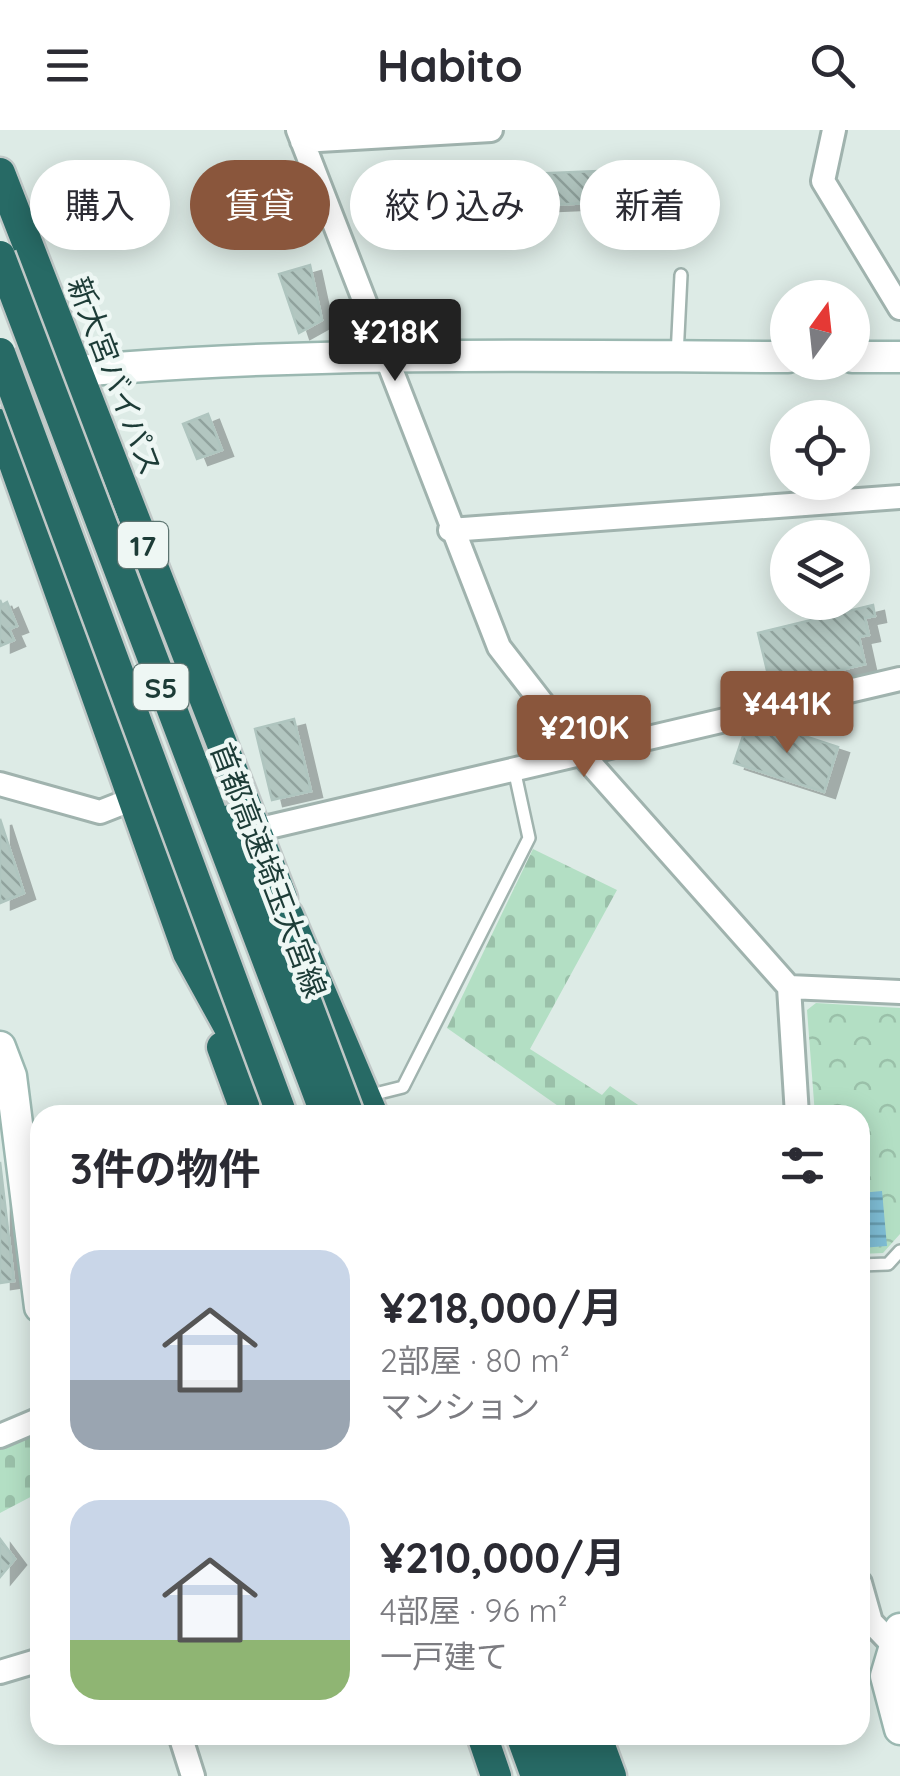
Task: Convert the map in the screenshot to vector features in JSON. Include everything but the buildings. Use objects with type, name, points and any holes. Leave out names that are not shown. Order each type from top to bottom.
[{"type":"highway","name":"新大宮バイパス","points":[[0,174],[288,915],[326,1105]]},
{"type":"highway","name":"首都高速埼玉大宮線","points":[[0,256],[160,684],[324,1105]]},
{"type":"highway","name":"S5","points":[[0,353],[276,1105]]},
{"type":"highway","points":[[0,424],[243,1105]]},
{"type":"highway","points":[[160,684],[259,876],[361,1105]]},
{"type":"highway","points":[[126,693],[182,900],[259,1105]]},
{"type":"highway","name":"17","points":[[288,915],[361,1105]]},
{"type":"highway","points":[[188,953],[274,1105]]},
{"type":"highway","points":[[465,1745],[476,1776]]},
{"type":"highway","points":[[485,1745],[496,1776]]},
{"type":"highway","points":[[512,1745],[523,1776]]},
{"type":"highway","points":[[525,1745],[536,1776]]},
{"type":"highway","points":[[538,1745],[550,1776]]},
{"type":"highway","points":[[555,1745],[566,1776]]},
{"type":"highway","points":[[577,1745],[588,1776]]},
{"type":"highway","points":[[600,1745],[612,1776]]},
{"type":"street","points":[[491,130],[300,136],[450,530],[499,647],[581,754],[788,987],[796,1105]]},
{"type":"street","points":[[834,130],[824,181],[900,308]]},
{"type":"street","points":[[0,378],[74,370],[382,354],[770,357]]},
{"type":"street","points":[[870,357],[900,358]]},
{"type":"street","points":[[450,530],[900,496]]},
{"type":"street","points":[[256,830],[900,679]]},
{"type":"street","points":[[0,784],[100,812],[133,799]]},
{"type":"street","points":[[788,987],[900,992]]},
{"type":"street","points":[[0,1047],[11,1076],[30,1227]]},
{"type":"street","points":[[0,1436],[30,1423]]},
{"type":"street","points":[[870,1619],[897,1638],[886,1686],[900,1729]]},
{"type":"street","points":[[0,1672],[30,1663]]},
{"type":"street","points":[[183,1745],[193,1776]]},
{"type":"lane","points":[[677,356],[681,275]]},
{"type":"lane","points":[[370,1105],[403,1086],[529,838],[514,769]]},
{"type":"lane","points":[[870,1264],[888,1264],[900,1250]]},
{"type":"green space","points":[[533,849],[617,890],[530,1049],[602,1095],[610,1086],[638,1105],[557,1105],[447,1028]]},
{"type":"green space","points":[[816,1003],[900,1008],[900,1234],[883,1253],[870,1254],[870,1105],[814,1105],[807,1010]]},
{"type":"green space","points":[[30,1438],[30,1497],[0,1513],[0,1450]]},
{"type":"water","points":[[882,1191],[887,1246],[870,1247],[870,1192]]}]
